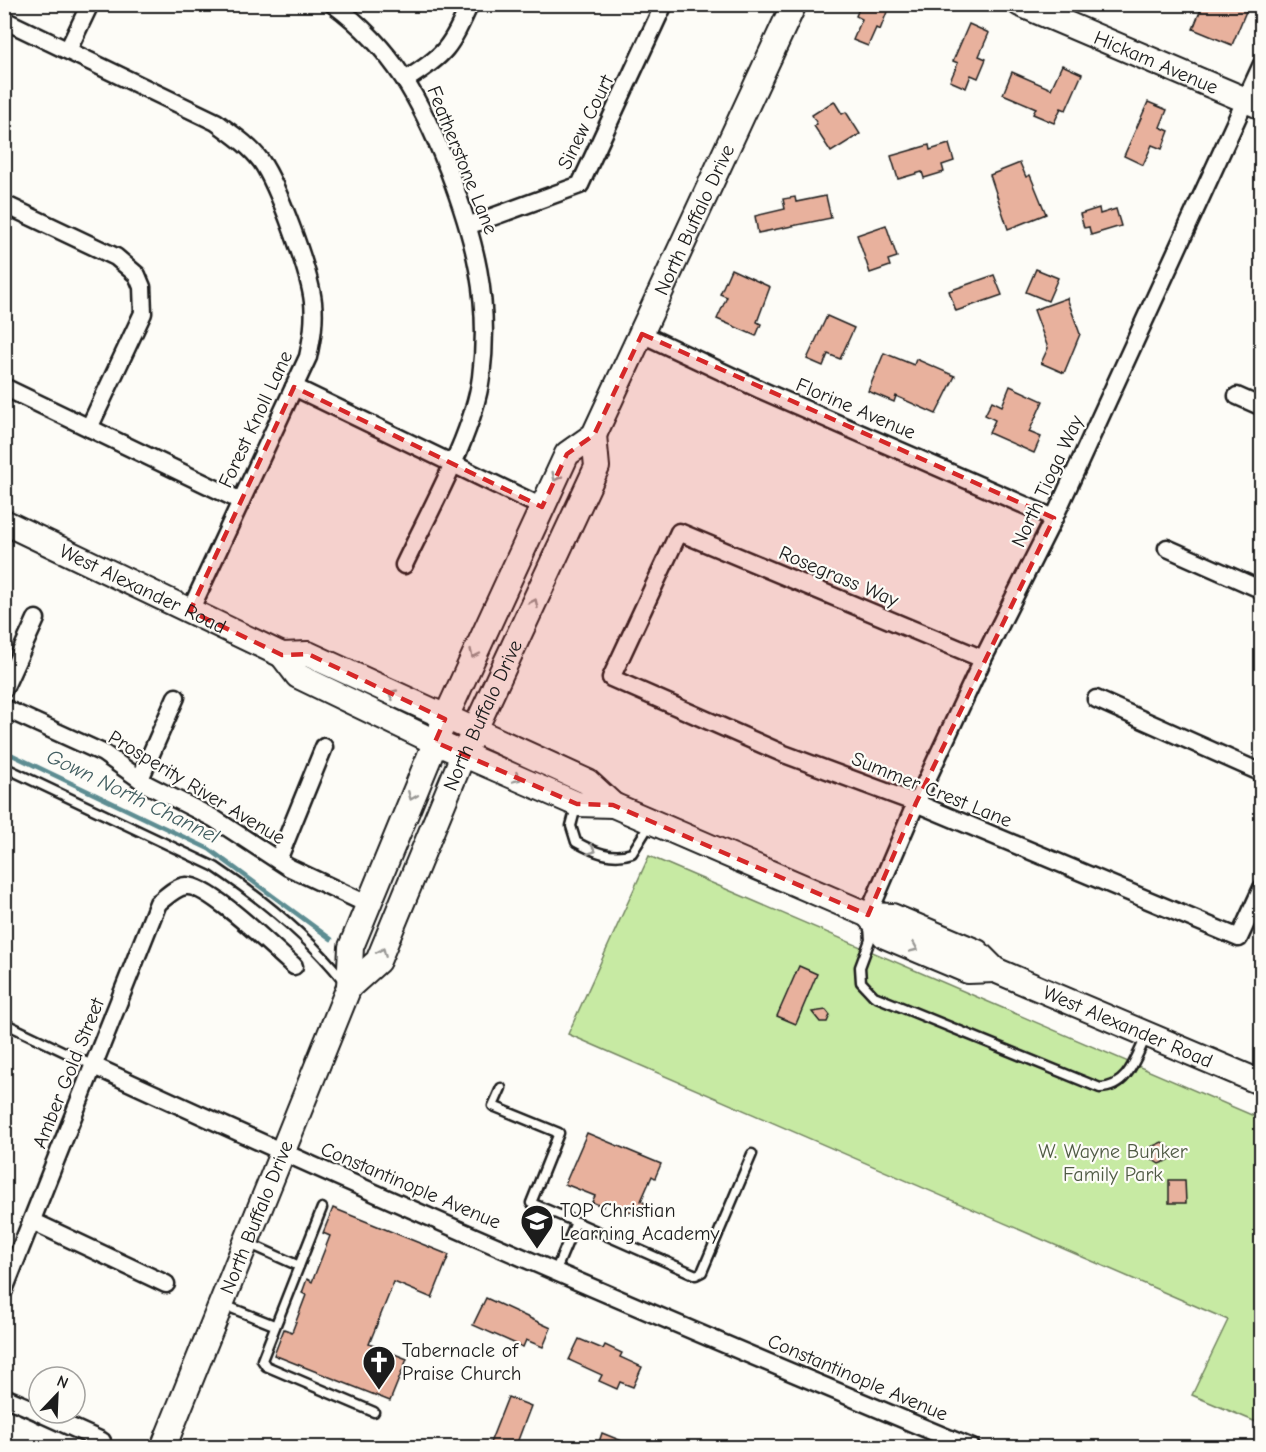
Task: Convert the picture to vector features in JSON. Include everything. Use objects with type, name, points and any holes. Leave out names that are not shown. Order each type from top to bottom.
[{"type":"main road","name":"North Buffalo Drive","points":[[163,1448],[349,987],[351,947],[444,719],[567,454],[594,435],[794,4]]},
{"type":"main road","name":"Hickam Avenue","points":[[1020,4],[1254,104]]},
{"type":"main road","name":"North Buffalo Drive","points":[[349,987],[378,961],[474,732],[597,467],[594,435]]},
{"type":"main road","name":"West Alexander Road","points":[[4,522],[282,654],[308,654],[444,719],[588,782],[613,805],[868,915],[885,936],[968,971],[995,970],[1262,1083]]},
{"type":"main road","name":"West Alexander Road","points":[[282,654],[298,676],[435,742],[577,804],[613,805]]},
{"type":"street","points":[[68,50],[90,4]]},
{"type":"street","name":"Featherstone Lane","points":[[333,4],[356,21],[407,79],[431,127],[470,225],[486,316],[482,367],[474,408],[453,462],[404,565]]},
{"type":"street","points":[[407,79],[436,61],[452,43],[470,4]]},
{"type":"street","name":"Sinew Court","points":[[470,225],[580,185],[664,4]]},
{"type":"street","name":"Forest Knoll Lane","points":[[4,20],[216,122],[244,143],[260,160],[273,182],[306,272],[313,301],[312,339],[308,357],[190,611]]},
{"type":"street","name":"North Tioga Way","points":[[868,915],[916,803],[983,659],[1054,518],[1254,104],[1262,64]]},
{"type":"street","points":[[4,204],[116,257],[136,275],[142,287],[142,313],[89,428]]},
{"type":"street","name":"Florine Avenue","points":[[642,334],[761,390],[1054,518]]},
{"type":"street","points":[[4,387],[241,501]]},
{"type":"street","points":[[294,387],[543,507]]},
{"type":"street","points":[[1237,396],[1262,407]]},
{"type":"street","name":"Rosegrass Way","points":[[611,678],[679,532],[983,659]]},
{"type":"street","points":[[1167,548],[1262,590]]},
{"type":"street","points":[[4,689],[36,619]]},
{"type":"street","name":"Summer Crest Lane","points":[[611,678],[784,754],[916,803],[1239,938],[1262,888]]},
{"type":"street","points":[[140,779],[176,697]]},
{"type":"street","points":[[1096,699],[1262,773]]},
{"type":"street","name":"Prosperity River Avenue","points":[[4,708],[103,753],[140,779],[213,818],[309,878],[368,904]]},
{"type":"street","points":[[278,860],[324,747]]},
{"type":"street","name":"Amber Gold Street","points":[[4,1290],[158,903],[178,888],[188,886],[200,889],[219,901],[294,966]]},
{"type":"street","name":"Constantinople Avenue","points":[[94,1066],[282,1153],[972,1448]]},
{"type":"street","points":[[32,1221],[166,1284]]},
{"type":"street","points":[[4,1397],[27,1407]]},
{"type":"street","points":[[67,1425],[102,1441]]},
{"type":"lane","points":[[4,767],[215,867],[246,888],[326,958],[349,987]]},
{"type":"lane","points":[[577,804],[571,826],[576,842],[593,851],[619,857],[632,853],[651,821]]},
{"type":"lane","points":[[868,915],[870,940],[860,967],[861,982],[874,996],[1100,1088],[1111,1088],[1123,1081],[1148,1034]]},
{"type":"lane","name":"Constantinople Avenue","points":[[4,1023],[94,1066]]},
{"type":"lane","points":[[501,1088],[493,1106],[559,1133],[531,1203],[696,1275],[706,1267],[752,1154]]},
{"type":"lane","points":[[322,1208],[262,1360],[266,1366],[374,1412]]},
{"type":"lane","points":[[556,1270],[576,1222]]},
{"type":"lane","points":[[246,1242],[299,1266]]},
{"type":"lane","points":[[221,1304],[274,1325]]},
{"type":"highlighted area","points":[[642,334],[1054,518],[916,803],[868,915],[613,805],[577,804],[435,742],[445,719],[308,654],[282,655],[190,611],[294,387],[542,507],[567,454],[594,435]]},
{"type":"green space","name":"W. Wayne Bunker Family Park","points":[[649,856],[1261,1119],[1261,1424],[1192,1395],[1228,1320],[568,1034]]},
{"type":"building","points":[[861,4],[890,4],[880,30],[876,28],[868,46],[853,40],[862,19],[856,16]]},
{"type":"building","points":[[1203,4],[1249,4],[1232,45],[1193,29]]},
{"type":"building","points":[[969,24],[989,33],[979,56],[986,59],[978,78],[971,75],[966,88],[950,81],[958,63],[953,61]]},
{"type":"building","points":[[1062,65],[1082,74],[1066,110],[1061,108],[1054,123],[1033,114],[1036,108],[1003,94],[1012,72],[1051,89]]},
{"type":"building","points":[[834,101],[842,114],[846,112],[860,134],[831,152],[814,126],[817,124],[812,115]]},
{"type":"building","points":[[1148,102],[1167,110],[1160,127],[1169,131],[1162,149],[1152,145],[1143,165],[1124,156]]},
{"type":"building","points":[[949,144],[954,161],[942,165],[944,172],[924,178],[922,172],[898,179],[891,156],[929,145],[930,150]]},
{"type":"building","points":[[1020,163],[1026,177],[1030,175],[1046,214],[1008,229],[990,175]]},
{"type":"building","points":[[826,196],[831,218],[758,233],[755,216],[785,209],[783,199],[795,197],[796,202]]},
{"type":"building","points":[[1099,208],[1100,214],[1116,209],[1121,226],[1091,235],[1089,227],[1084,228],[1080,214]]},
{"type":"building","points":[[886,225],[897,257],[888,260],[890,266],[870,273],[857,235]]},
{"type":"building","points":[[731,269],[770,287],[757,322],[761,324],[756,336],[717,319],[727,297],[720,294]]},
{"type":"building","points":[[1036,269],[1058,278],[1048,301],[1026,292]]},
{"type":"building","points":[[994,275],[1002,295],[956,311],[949,291]]},
{"type":"building","points":[[1067,298],[1080,334],[1064,373],[1041,363],[1048,348],[1034,310]]},
{"type":"building","points":[[827,316],[854,328],[840,359],[828,354],[823,366],[807,359]]},
{"type":"building","points":[[884,353],[914,365],[916,359],[955,376],[936,414],[896,396],[894,402],[868,391]]},
{"type":"building","points":[[1010,386],[1043,401],[1029,432],[1041,437],[1034,453],[989,433],[995,420],[985,415],[992,401],[1002,406]]},
{"type":"building","points":[[799,966],[817,974],[796,1024],[777,1016]]},
{"type":"building","points":[[826,1010],[830,1015],[827,1022],[820,1022],[812,1012]]},
{"type":"building","points":[[587,1133],[661,1164],[655,1178],[652,1176],[641,1201],[645,1203],[640,1216],[605,1201],[603,1207],[592,1202],[595,1196],[565,1184]]},
{"type":"building","points":[[1162,1142],[1170,1148],[1169,1160],[1159,1164],[1150,1158],[1151,1147]]},
{"type":"building","points":[[1169,1180],[1185,1180],[1186,1203],[1169,1203]]},
{"type":"building","points":[[333,1208],[449,1255],[432,1298],[394,1282],[369,1344],[407,1359],[390,1401],[274,1355],[284,1329],[292,1332],[306,1295],[302,1293],[307,1279],[312,1282],[330,1236],[323,1233]]},
{"type":"building","points":[[486,1298],[551,1328],[543,1347],[526,1340],[523,1347],[473,1325]]},
{"type":"building","points":[[579,1339],[603,1349],[605,1345],[622,1353],[620,1357],[642,1367],[633,1387],[620,1382],[617,1389],[599,1381],[602,1375],[569,1360]]},
{"type":"building","points":[[508,1397],[531,1406],[515,1448],[488,1448]]},
{"type":"building","points":[[602,1433],[637,1447],[637,1448],[597,1448]]},
{"type":"waterway","name":"Gown North Channel","points":[[4,751],[209,849],[331,939]]},
{"type":"place","name":"TOP Christian Learning Academy","points":[[537,1250]]},
{"type":"place","name":"Tabernacle of Praise Church","points":[[379,1391]]}]
